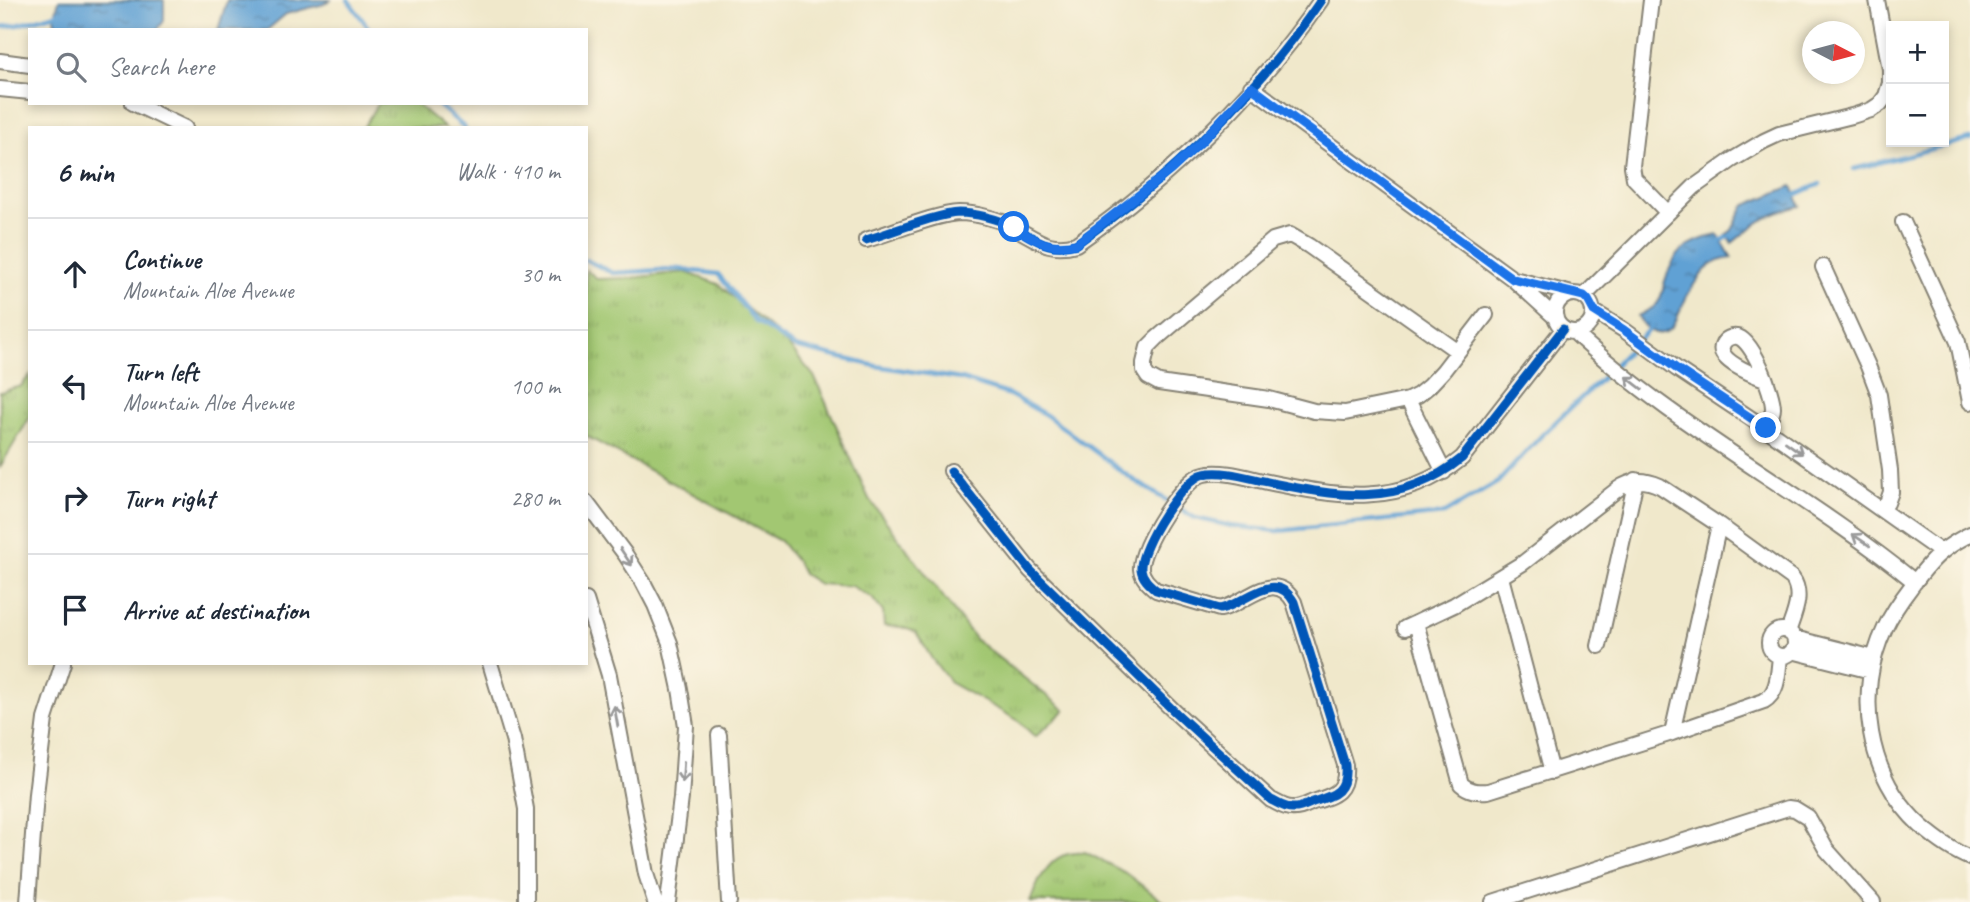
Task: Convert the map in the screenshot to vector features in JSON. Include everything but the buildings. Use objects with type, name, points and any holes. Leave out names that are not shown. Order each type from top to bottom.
[{"type":"street","points":[[866,240],[960,213],[993,218],[1052,246],[1076,244],[1171,170],[1202,141],[1302,28],[1321,0]]},
{"type":"street","points":[[1651,0],[1632,166],[1634,178],[1668,213]]},
{"type":"street","points":[[1564,326],[1557,305],[1566,296],[1578,295],[1709,175],[1764,141],[1798,128],[1871,110],[1880,104],[1890,83],[1890,69],[1877,0]]},
{"type":"street","points":[[0,61],[28,65]]},
{"type":"street","points":[[1251,87],[1513,279],[1606,362],[1662,404],[1877,551],[1915,582]]},
{"type":"street","points":[[0,89],[28,92]]},
{"type":"street","points":[[137,105],[180,126]]},
{"type":"street","points":[[1903,222],[1958,342],[1970,402]]},
{"type":"street","points":[[1457,351],[1290,235],[1273,240],[1148,346],[1144,370],[1148,377],[1159,383],[1269,399],[1314,411],[1345,413],[1408,400],[1418,395],[1429,386],[1486,315]]},
{"type":"street","points":[[1824,267],[1878,395],[1891,492],[1887,503],[1881,509]]},
{"type":"street","points":[[1513,279],[1578,295],[1588,300],[1594,311],[1941,552]]},
{"type":"street","points":[[1564,326],[1586,328],[1591,324],[1594,311]]},
{"type":"street","points":[[951,471],[1030,570],[1176,713],[1271,800],[1289,808],[1296,808],[1338,792],[1346,777],[1345,765],[1290,593],[1268,587],[1228,608],[1220,609],[1156,590],[1144,578],[1141,561],[1161,520],[1182,489],[1199,475],[1207,473],[1332,493],[1368,496],[1411,488],[1444,472],[1462,458],[1564,326]]},
{"type":"street","points":[[1765,379],[1773,405],[1766,428]]},
{"type":"street","points":[[1408,400],[1444,472]]},
{"type":"street","points":[[1599,646],[1636,480]]},
{"type":"street","points":[[1636,480],[1652,482],[1719,525],[1796,584],[1797,603],[1789,645],[1770,698],[1552,772],[1488,791],[1466,789],[1461,784],[1411,626],[1454,605],[1523,564],[1626,483],[1636,480]]},
{"type":"street","points":[[588,505],[625,554],[655,605],[670,643],[680,689],[686,726],[681,798],[668,902]]},
{"type":"street","points":[[1672,733],[1719,525]]},
{"type":"street","points":[[1970,534],[1941,552],[1915,582],[1885,627],[1873,664],[1868,713],[1873,745],[1893,793],[1910,816],[1934,837],[1970,858]]},
{"type":"street","points":[[1500,577],[1552,772]]},
{"type":"street","points":[[588,607],[609,675],[646,874],[655,902]]},
{"type":"street","points":[[1789,645],[1873,664]]},
{"type":"street","points":[[27,902],[45,719],[62,665]]},
{"type":"street","points":[[491,665],[513,739],[526,809],[526,902]]},
{"type":"street","points":[[719,735],[729,902]]},
{"type":"street","points":[[1493,902],[1788,808],[1808,817],[1826,849],[1873,902]]},
{"type":"green space","points":[[377,105],[417,105],[443,126],[364,126]]},
{"type":"green space","points":[[588,272],[598,279],[685,272],[718,284],[782,338],[814,376],[869,499],[976,640],[1065,710],[1035,737],[1019,721],[951,683],[916,632],[901,627],[884,626],[883,612],[872,598],[851,586],[819,584],[803,574],[780,541],[588,437]]},
{"type":"green space","points":[[28,377],[28,420],[0,467],[0,392],[21,386]]},
{"type":"green space","points":[[1085,852],[1124,872],[1164,902],[1030,902],[1039,880],[1054,861],[1068,854]]},
{"type":"water","points":[[59,0],[164,0],[164,21],[159,28],[60,28],[54,20]]},
{"type":"water","points":[[227,0],[330,0],[286,14],[269,28],[219,28]]},
{"type":"water","points":[[1792,186],[1800,206],[1763,220],[1732,243],[1727,234],[1732,230],[1744,206]]},
{"type":"water","points":[[1718,235],[1732,258],[1716,262],[1705,270],[1690,291],[1671,328],[1656,333],[1647,328],[1638,317],[1657,303],[1677,256],[1689,245]]},
{"type":"waterway","points":[[348,0],[369,28]]},
{"type":"waterway","points":[[0,27],[17,25],[59,11]]},
{"type":"waterway","points":[[438,105],[463,126]]},
{"type":"waterway","points":[[1854,169],[1970,139]]},
{"type":"waterway","points":[[1793,196],[1820,184]]},
{"type":"waterway","points":[[1716,244],[1733,234]]},
{"type":"waterway","points":[[588,261],[613,273],[678,269],[718,274],[755,321],[795,347],[876,366],[961,379],[1010,395],[1046,415],[1132,479],[1195,518],[1231,526],[1278,531],[1444,514],[1498,482],[1651,327]]},
{"type":"cycle path","points":[[866,240],[926,220],[959,213],[1000,221],[1049,245],[1076,244],[1145,192],[1209,133],[1269,69],[1321,0]]},
{"type":"cycle path","points":[[951,471],[1030,570],[1176,713],[1271,800],[1286,807],[1300,807],[1338,791],[1344,781],[1345,765],[1294,602],[1286,592],[1278,588],[1268,588],[1220,609],[1156,590],[1144,578],[1141,569],[1142,559],[1155,531],[1174,500],[1195,478],[1204,474],[1226,473],[1316,491],[1366,495],[1414,486],[1438,475],[1462,458],[1563,329]]},
{"type":"route","points":[[1014,227],[1052,246],[1076,244],[1171,170],[1202,141],[1251,87],[1513,279],[1584,296],[1594,311],[1766,428]]}]
